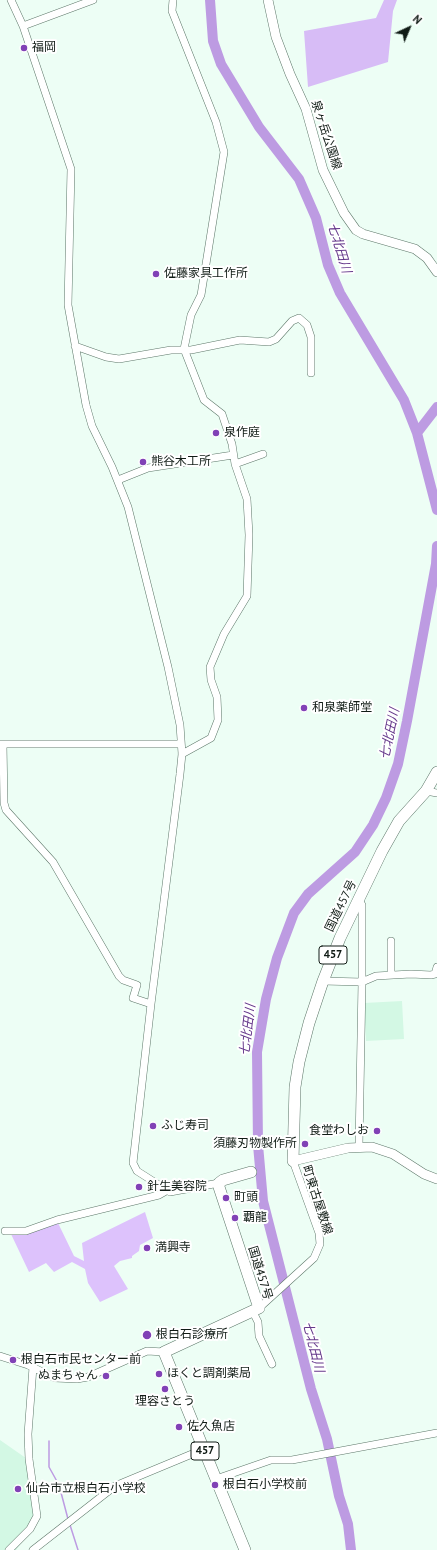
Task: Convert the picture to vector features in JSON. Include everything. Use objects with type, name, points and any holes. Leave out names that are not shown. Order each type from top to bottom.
[{"type":"highway","name":"国道457号","points":[[293,1161],[295,1087],[299,1062],[309,1023],[323,981],[340,938],[382,851],[399,821],[426,791],[437,772]]},
{"type":"highway","points":[[219,1183],[229,1177],[252,1172]]},
{"type":"highway","name":"国道457号","points":[[164,1352],[256,1310],[219,1183]]},
{"type":"highway","name":"457","points":[[164,1352],[245,1550]]},
{"type":"main road","name":"泉ヶ岳公園線","points":[[268,0],[276,37],[290,74],[306,109],[323,170],[344,214],[356,230],[363,234],[415,249],[426,258],[437,272]]},
{"type":"main road","points":[[293,1161],[359,1146],[384,1150],[424,1174],[437,1179]]},
{"type":"street","points":[[11,0],[23,26],[71,169],[67,284],[68,305],[75,346],[88,412],[98,439],[118,480],[134,528],[168,667],[180,725],[182,754],[150,1004],[133,1164],[137,1171],[166,1191],[170,1192],[219,1183]]},
{"type":"street","points":[[23,26],[94,0]]},
{"type":"street","points":[[173,0],[172,12],[216,122],[224,152],[201,295],[191,315],[184,349],[204,400],[222,414],[232,444],[235,464],[247,499],[248,535],[247,596],[224,634],[210,667],[211,680],[217,697],[218,720],[211,738],[182,754]]},
{"type":"street","points":[[75,346],[119,360],[184,349],[191,350],[240,340],[272,341],[276,339],[292,321],[299,318],[307,325],[310,337],[311,373]]},
{"type":"street","points":[[235,464],[263,454]]},
{"type":"street","points":[[118,480],[148,468],[233,455]]},
{"type":"street","points":[[150,1004],[133,998],[137,985],[123,980],[119,976],[53,862],[6,810],[4,802],[1,744],[181,744]]},
{"type":"street","points":[[426,791],[437,793]]},
{"type":"street","points":[[359,900],[362,905],[359,1146]]},
{"type":"street","points":[[391,941],[391,975]]},
{"type":"street","points":[[323,981],[362,982],[376,976],[431,975],[435,974],[437,967]]},
{"type":"street","name":"町東古屋敷線","points":[[256,1310],[307,1265],[316,1255],[320,1238],[293,1161]]},
{"type":"street","points":[[5,1231],[26,1231],[57,1220],[159,1195],[166,1191]]},
{"type":"street","points":[[256,1310],[259,1336],[272,1364]]},
{"type":"street","points":[[0,1356],[33,1367],[55,1378],[78,1379],[88,1377],[147,1351],[164,1352]]},
{"type":"street","points":[[9,1550],[30,1529],[37,1516],[29,1459],[28,1434],[33,1367]]},
{"type":"street","points":[[216,1479],[271,1460],[292,1460],[317,1454],[364,1447],[437,1433]]},
{"type":"street","points":[[32,1550],[115,1486],[204,1449]]},
{"type":"shaded area","points":[[384,0],[397,0],[393,11],[388,62],[308,87],[304,31],[376,18]]},
{"type":"shaded area","points":[[402,1001],[404,1039],[366,1041],[364,1003]]},
{"type":"shaded area","points":[[145,1212],[153,1238],[140,1245],[139,1251],[132,1256],[132,1258],[120,1261],[114,1266],[128,1289],[100,1302],[88,1283],[85,1269],[72,1262],[54,1272],[46,1263],[29,1272],[11,1234],[58,1223],[74,1256],[84,1261],[82,1243]]},
{"type":"shaded area","name":"仙台市立根白石小学校","points":[[0,1440],[33,1463],[40,1516],[16,1550],[0,1550]]},
{"type":"waterway","name":"七北田川","points":[[210,0],[213,41],[221,64],[259,127],[299,179],[316,218],[328,265],[340,293],[404,400],[417,433],[437,510]]},
{"type":"waterway","points":[[417,433],[437,407]]},
{"type":"waterway","name":"七北田川","points":[[351,1550],[348,1524],[339,1496],[327,1439],[311,1389],[263,1201],[258,1145],[257,1052],[266,999],[277,958],[294,913],[308,894],[355,852],[373,825],[386,798],[398,764],[407,721],[436,564],[437,546]]},
{"type":"waterway","points":[[49,1441],[49,1467],[59,1485],[68,1519]]},
{"type":"waterway","points":[[70,1525],[78,1550]]},
{"type":"place","name":"福岡","points":[[24,48]]},
{"type":"place","name":"佐藤家具工作所","points":[[156,274]]},
{"type":"place","name":"泉作庭","points":[[216,433]]},
{"type":"place","name":"熊谷木工所","points":[[143,462]]},
{"type":"place","name":"和泉薬師堂","points":[[304,708]]},
{"type":"place","name":"ふじ寿司","points":[[153,1126]]},
{"type":"place","name":"食堂わしお","points":[[377,1131]]},
{"type":"place","name":"須藤刃物製作所","points":[[305,1144]]},
{"type":"place","name":"針生美容院","points":[[139,1187]]},
{"type":"place","name":"町頭","points":[[226,1198]]},
{"type":"place","name":"覇龍","points":[[235,1218]]},
{"type":"place","name":"満興寺","points":[[147,1248]]},
{"type":"place","name":"根白石診療所","points":[[147,1335]]},
{"type":"place","name":"根白石市民センター前","points":[[13,1360]]},
{"type":"place","name":"ほくと調剤薬局","points":[[159,1374]]},
{"type":"place","name":"ぬまちゃん","points":[[106,1376]]},
{"type":"place","name":"理容さとう","points":[[165,1389]]},
{"type":"place","name":"佐久魚店","points":[[179,1427]]},
{"type":"place","name":"根白石小学校前","points":[[215,1485]]},
{"type":"place","name":"仙台市立根白石小学校","points":[[18,1489]]}]
